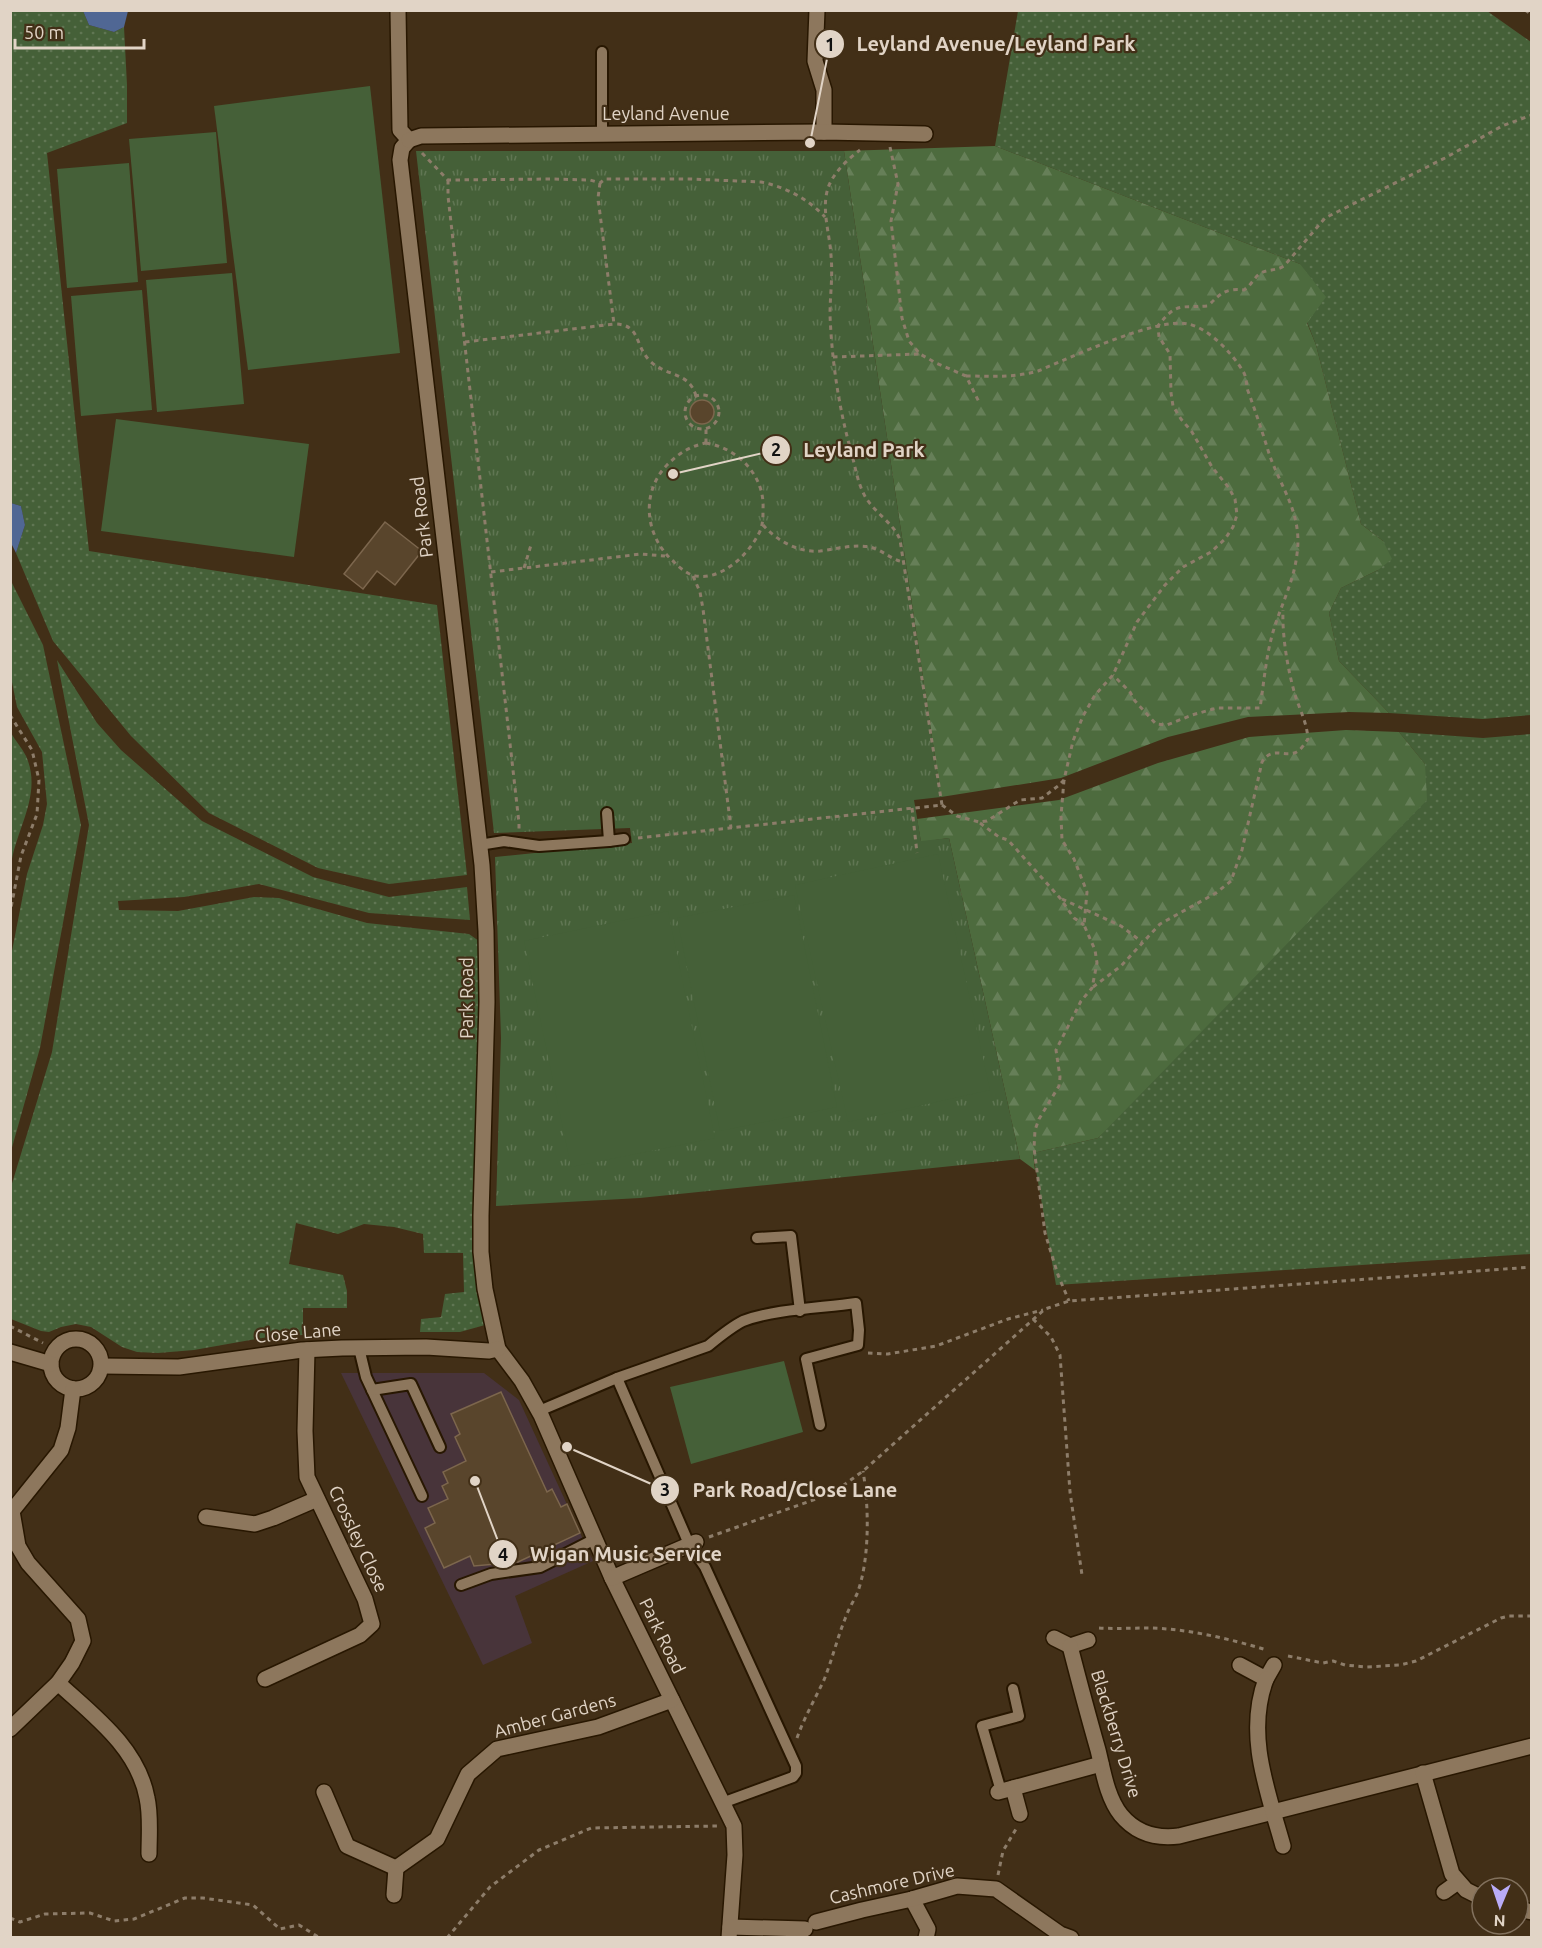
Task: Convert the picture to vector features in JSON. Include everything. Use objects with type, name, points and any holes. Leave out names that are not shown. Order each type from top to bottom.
[{"type":"street","points":[[398,10],[400,130],[409,140]]},
{"type":"street","points":[[817,10],[816,61],[824,90],[824,132]]},
{"type":"street","name":"Leyland Avenue","points":[[409,140],[421,136],[824,132],[925,134]]},
{"type":"street","name":"Park Road","points":[[409,140],[402,148],[400,160],[479,845],[486,931],[487,1002],[481,1252],[485,1289],[498,1349],[522,1381],[539,1411],[612,1578],[734,1826],[735,1855],[729,1932]]},
{"type":"street","points":[[68,1340],[85,1340],[98,1350],[102,1366],[100,1374],[89,1386],[73,1389],[66,1387],[56,1378],[53,1357],[61,1344],[68,1340]]},
{"type":"street","name":"Close Lane","points":[[102,1366],[179,1366],[307,1350],[426,1347],[489,1351],[498,1349]]},
{"type":"street","name":"Crossley Close","points":[[265,1679],[360,1635],[372,1624],[365,1599],[307,1477],[305,1431],[307,1350]]},
{"type":"street","points":[[10,1352],[53,1357]]},
{"type":"street","points":[[10,1729],[58,1683],[72,1663],[83,1641],[78,1619],[28,1563],[18,1546],[12,1511],[61,1450],[68,1428],[73,1389]]},
{"type":"street","points":[[206,1517],[255,1524],[318,1498]]},
{"type":"street","points":[[612,1578],[692,1543]]},
{"type":"street","points":[[1054,1638],[1070,1646],[1088,1640]]},
{"type":"street","name":"Blackberry Drive","points":[[1070,1646],[1111,1796],[1120,1814],[1130,1825],[1154,1836],[1179,1836],[1532,1746]]},
{"type":"street","points":[[1276,1657],[1260,1694],[1257,1709],[1257,1738],[1283,1846]]},
{"type":"street","points":[[1240,1665],[1266,1679]]},
{"type":"street","points":[[58,1683],[114,1735],[140,1773],[148,1799],[149,1854]]},
{"type":"street","name":"Amber Gardens","points":[[396,1868],[437,1839],[468,1774],[497,1749],[598,1727],[672,1700]]},
{"type":"street","points":[[1020,1814],[1004,1791],[1101,1764]]},
{"type":"street","points":[[1423,1773],[1448,1865],[1458,1882],[1470,1892]]},
{"type":"street","points":[[324,1792],[347,1846],[396,1868],[394,1895]]},
{"type":"street","points":[[1444,1892],[1458,1882]]},
{"type":"street","name":"Cashmore Drive","points":[[729,1932],[810,1926],[957,1886],[996,1889]]},
{"type":"street","points":[[996,1889],[1060,1934],[1071,1938]]},
{"type":"street","points":[[912,1899],[928,1929],[926,1938]]},
{"type":"lane","points":[[602,52],[602,134]]},
{"type":"lane","points":[[607,813],[609,841]]},
{"type":"lane","points":[[479,845],[504,842],[539,846],[624,839]]},
{"type":"lane","points":[[757,1238],[791,1236],[800,1311]]},
{"type":"lane","points":[[539,1411],[617,1378],[708,1346],[720,1335],[743,1322],[773,1314],[856,1303],[858,1345],[806,1359],[820,1425]]},
{"type":"lane","points":[[359,1348],[366,1377],[422,1496]]},
{"type":"lane","points":[[617,1378],[796,1766],[796,1773],[793,1777],[722,1803]]},
{"type":"lane","points":[[372,1390],[411,1384],[440,1447]]},
{"type":"lane","points":[[462,1585],[491,1574],[540,1567],[595,1539]]},
{"type":"lane","points":[[1004,1791],[982,1726],[1019,1716],[1012,1689]]},
{"type":"path","points":[[1525,10],[1532,15]]},
{"type":"path","points":[[1092,988],[1097,963],[1095,950],[1084,925],[1087,892],[1084,881],[1062,840],[1064,780],[1073,741],[1083,716],[1095,695],[1113,675],[1137,622],[1152,601],[1183,567],[1211,552],[1225,539],[1237,515],[1235,499],[1229,488],[1212,467],[1192,432],[1173,406],[1170,354],[1159,337],[1158,326],[1169,311],[1178,307],[1208,306],[1221,293],[1232,289],[1244,290],[1250,286],[1257,275],[1266,271],[1278,270],[1325,218],[1502,126],[1532,115]]},
{"type":"path","points":[[942,805],[899,535],[870,506],[861,490],[843,426],[833,357],[830,313],[831,257],[825,217],[828,189],[832,180],[854,154],[884,134],[898,184],[891,221],[902,318],[909,341],[920,354],[966,376],[1022,375],[1038,371],[1130,334],[1173,323],[1186,323],[1199,327],[1214,336],[1246,377],[1247,388],[1272,463],[1280,477],[1299,533],[1297,555],[1289,590],[1273,631],[1267,655],[1260,708],[1217,708],[1167,725],[1156,724],[1113,675]]},
{"type":"path","points":[[409,140],[448,180],[519,823],[518,843]]},
{"type":"path","points":[[448,180],[551,179],[590,180],[600,183]]},
{"type":"path","points":[[614,324],[598,198],[600,183],[605,179],[703,179],[773,184],[817,208],[825,217]]},
{"type":"path","points":[[465,342],[614,324],[626,325],[630,327],[644,354],[651,362],[665,372],[688,380],[696,396]]},
{"type":"path","points":[[833,357],[920,354]]},
{"type":"path","points":[[966,376],[980,404]]},
{"type":"path","points":[[696,396],[712,398],[718,407],[718,418],[711,426],[695,427],[687,419],[686,408],[696,396]]},
{"type":"path","points":[[706,428],[706,443]]},
{"type":"path","points":[[693,575],[714,574],[736,562],[751,549],[762,525],[763,496],[753,473],[738,456],[722,447],[706,443],[689,449],[672,460],[660,473],[652,486],[648,507],[652,527],[661,549],[693,575],[700,592],[731,828]]},
{"type":"path","points":[[762,525],[773,536],[802,549],[810,551],[849,547],[872,548],[880,550],[894,560],[904,562]]},
{"type":"path","points":[[524,568],[531,545]]},
{"type":"path","points":[[491,572],[641,554],[667,556]]},
{"type":"path","points":[[1069,1301],[1045,1233],[1034,1148],[1035,1130],[1039,1119],[1059,1086],[1056,1050],[1081,1001],[1092,988],[1121,966],[1160,924],[1216,893],[1230,881],[1242,850],[1265,756],[1271,753],[1298,752],[1308,739],[1307,729],[1295,696],[1282,630],[1283,605]]},
{"type":"path","points":[[10,715],[32,750],[39,780],[37,814],[21,856],[10,913]]},
{"type":"path","points":[[979,822],[995,817],[1020,800],[1042,798],[1064,780]]},
{"type":"path","points":[[624,839],[942,805],[957,816],[979,822],[999,837],[1008,840],[1060,898],[1074,918],[1084,925]]},
{"type":"path","points":[[912,808],[917,853]]},
{"type":"path","points":[[1060,898],[1121,926],[1142,942]]},
{"type":"path","points":[[858,1345],[869,1354],[913,1351],[936,1346],[1008,1319],[1069,1301],[1532,1267]]},
{"type":"path","points":[[692,1543],[834,1493],[863,1471],[1045,1309]]},
{"type":"path","points":[[1034,1319],[1051,1337],[1060,1355],[1070,1492],[1082,1575]]},
{"type":"path","points":[[10,1326],[53,1357]]},
{"type":"path","points":[[792,1757],[805,1717],[826,1674],[857,1592],[865,1557],[867,1522],[863,1471]]},
{"type":"path","points":[[1088,1640],[1094,1630],[1099,1628],[1148,1628],[1229,1639],[1276,1657],[1323,1663],[1333,1661],[1366,1667],[1401,1665],[1416,1661],[1501,1618],[1532,1616]]},
{"type":"path","points":[[996,1889],[1003,1851],[1016,1829],[1014,1818],[1020,1814]]},
{"type":"path","points":[[447,1938],[490,1887],[539,1850],[591,1828],[734,1826]]},
{"type":"path","points":[[10,1918],[20,1922],[45,1914],[90,1912],[114,1921],[135,1919],[185,1898],[203,1898],[253,1905],[280,1929],[299,1925],[320,1938]]},
{"type":"shaded area","points":[[341,1373],[484,1373],[519,1400],[593,1561],[515,1596],[532,1643],[483,1665]]},
{"type":"green space","points":[[10,11],[83,11],[89,25],[114,32],[124,27],[127,123],[47,153],[89,551],[437,605],[467,875],[389,884],[318,868],[209,813],[131,736],[53,641],[16,553],[25,525],[21,506],[11,503]]},
{"type":"green space","points":[[1018,11],[1487,11],[1531,42],[1531,715],[1483,719],[1389,713],[1339,661],[1329,613],[1341,588],[1378,570],[1383,541],[1361,524],[1316,345],[1307,322],[1300,264],[995,146]]},
{"type":"green space","points":[[370,86],[400,353],[248,370],[214,106]]},
{"type":"green space","points":[[216,132],[227,263],[141,271],[129,139]]},
{"type":"green space","points":[[995,146],[1300,264],[1326,297],[1307,323],[1316,345],[1361,524],[1383,541],[1392,559],[1378,570],[1341,588],[1329,613],[1339,661],[1389,713],[1349,712],[1248,717],[1168,737],[1061,778],[941,797],[844,151]]},
{"type":"green space","points":[[416,151],[844,151],[941,797],[914,800],[921,841],[949,838],[1020,1159],[640,1198],[496,1206],[501,1038],[495,857],[632,843],[630,828],[494,833]]},
{"type":"green space","points":[[129,163],[138,282],[67,288],[57,169]]},
{"type":"green space","points":[[232,273],[244,404],[157,412],[146,280]]},
{"type":"green space","points":[[142,290],[152,410],[81,416],[71,296]]},
{"type":"green space","points":[[116,419],[309,444],[294,557],[101,531]]},
{"type":"green space","points":[[11,581],[43,645],[81,825],[40,1048],[11,1151],[11,956],[27,874],[43,825],[47,804],[42,752],[17,707],[11,677]]},
{"type":"green space","points":[[57,660],[97,723],[121,750],[202,821],[313,877],[389,897],[467,887],[470,920],[369,913],[259,884],[184,897],[118,901],[119,910],[178,911],[254,897],[279,898],[367,923],[469,934],[479,941],[481,1008],[473,1237],[477,1288],[485,1325],[460,1332],[420,1332],[421,1319],[441,1317],[445,1294],[464,1292],[463,1253],[424,1253],[423,1234],[394,1227],[364,1224],[338,1234],[296,1223],[289,1264],[343,1275],[347,1291],[347,1308],[303,1308],[303,1335],[268,1337],[194,1350],[137,1352],[122,1347],[91,1327],[76,1324],[49,1332],[11,1319],[10,1190],[52,1052],[89,825]]},
{"type":"green space","points":[[1346,730],[1399,732],[1425,764],[1427,800],[1098,1138],[1033,1153],[1035,1170],[1020,1159],[949,838],[921,842],[917,819],[1059,800],[1158,763],[1249,737]]},
{"type":"green space","points":[[1399,732],[1483,738],[1531,734],[1531,1254],[1056,1285],[1033,1153],[1098,1138],[1425,764]]},
{"type":"green space","points":[[11,733],[26,756],[32,784],[27,811],[11,865]]},
{"type":"green space","points":[[938,854],[990,1090],[848,1122],[795,885]]},
{"type":"green space","points":[[794,895],[837,1107],[720,1131],[677,918]]},
{"type":"green space","points":[[668,911],[715,1138],[571,1167],[524,941]]},
{"type":"green space","points":[[784,1361],[803,1432],[691,1464],[670,1387]]},
{"type":"water","points":[[83,11],[128,11],[124,27],[114,32],[89,25]]},
{"type":"water","points":[[11,503],[21,506],[25,525],[16,553],[11,543]]},
{"type":"building","points":[[702,400],[711,403],[714,412],[711,421],[702,424],[693,421],[690,412],[693,403]]},
{"type":"building","points":[[385,522],[422,551],[395,585],[377,571],[363,589],[344,574]]},
{"type":"building","points":[[501,1392],[547,1492],[552,1489],[561,1507],[567,1504],[580,1533],[518,1562],[474,1566],[470,1556],[444,1568],[425,1528],[435,1523],[428,1508],[448,1499],[442,1486],[448,1483],[443,1472],[466,1461],[455,1437],[460,1434],[451,1414]]},
{"type":"place","name":"Leyland Avenue/Leyland Park","points":[[810,143]]},
{"type":"place","name":"Leyland Park","points":[[673,474]]},
{"type":"place","name":"Park Road/Close Lane","points":[[567,1447]]},
{"type":"place","name":"Wigan Music Service","points":[[475,1481]]}]
